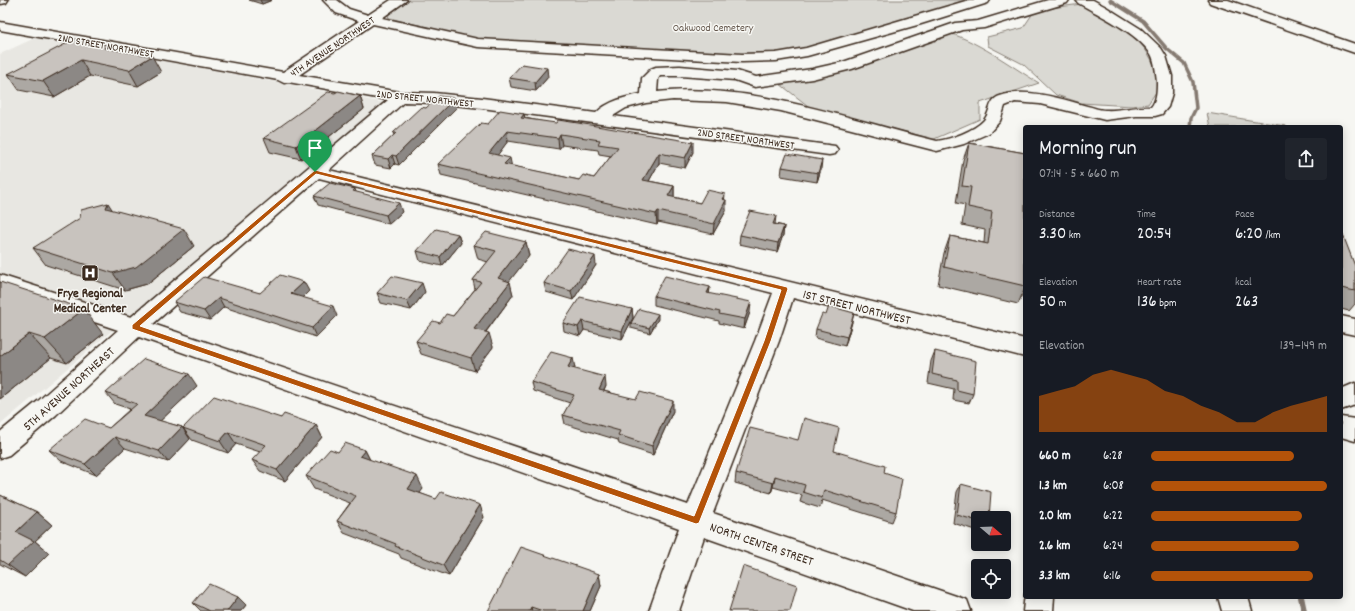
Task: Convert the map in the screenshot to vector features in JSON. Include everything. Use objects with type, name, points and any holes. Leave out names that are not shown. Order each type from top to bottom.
[{"type":"street","points":[[330,0],[335,6],[345,12],[370,20],[462,40],[493,45],[725,58],[754,58],[807,52],[983,0]]},
{"type":"street","name":"4TH AVENUE NORTHWEST","points":[[284,78],[400,0]]},
{"type":"street","points":[[649,98],[650,78],[656,72],[680,71],[737,76],[755,82],[812,74],[847,66],[960,26],[979,25],[1062,0]]},
{"type":"street","points":[[600,119],[605,112],[629,101],[649,98],[702,95],[751,100],[805,112],[937,146],[955,143],[987,127],[992,122],[996,107],[1007,99],[1018,98],[1037,100],[1116,115],[1140,111],[1155,112],[1158,110],[1166,88],[1159,54],[1140,35],[1120,21],[1083,0]]},
{"type":"street","points":[[1218,0],[1355,50]]},
{"type":"street","name":"2ND STREET NORTHWEST","points":[[0,26],[284,78],[400,97],[434,98],[482,103],[829,150]]},
{"type":"street","name":"5TH AVENUE NORTHEAST","points":[[0,447],[47,408],[135,327],[400,97]]},
{"type":"street","name":"1ST STREET NORTHWEST","points":[[315,172],[1023,348]]},
{"type":"street","name":"NORTH CENTER STREET","points":[[0,282],[696,520],[956,611]]},
{"type":"street","points":[[664,611],[696,520],[767,341],[785,289]]},
{"type":"street","points":[[1343,324],[1355,327]]},
{"type":"street","points":[[1343,427],[1355,430]]},
{"type":"street","points":[[1038,599],[1038,611]]},
{"type":"street","points":[[1233,599],[1237,611]]},
{"type":"shaded area","name":"Frye Regional Medical Center","points":[[37,37],[386,103],[261,205],[0,425],[0,54]]},
{"type":"green space","name":"Oakwood Cemetery","points":[[409,0],[969,0],[806,48],[781,52],[729,54],[486,40],[389,18],[388,15]]},
{"type":"green space","points":[[1082,4],[1124,28],[1141,44],[1148,54],[1155,68],[1158,89],[1148,104],[1132,106],[1081,103],[1056,95],[1023,64],[988,46],[987,37],[1023,28],[1035,10]]},
{"type":"green space","points":[[944,32],[968,40],[1039,83],[980,103],[980,119],[934,139],[812,109],[780,84],[903,51],[917,41]]},
{"type":"green space","points":[[1207,113],[1280,125],[1210,125]]},
{"type":"building","points":[[75,39],[108,45],[104,48],[152,56],[129,70],[81,60],[43,81],[8,74]]},
{"type":"building","points":[[522,64],[547,68],[535,82],[509,78]]},
{"type":"building","points":[[338,91],[360,96],[296,146],[264,138],[328,92],[335,93]]},
{"type":"building","points":[[439,96],[455,98],[396,156],[392,155],[388,159],[372,156],[396,133],[393,133],[421,107],[426,108]]},
{"type":"building","points":[[500,110],[524,114],[521,118],[556,123],[558,120],[693,142],[685,158],[659,153],[643,180],[674,186],[668,196],[700,203],[707,190],[725,194],[722,199],[726,200],[714,224],[658,211],[656,214],[438,164],[481,123],[488,124]],"holes":[[[507,131],[558,138],[560,134],[600,140],[598,144],[618,147],[594,178],[583,175],[579,180],[504,164],[510,158],[489,153]]]},
{"type":"building","points":[[969,143],[1023,153],[1023,286],[944,267],[950,236],[988,244],[992,212],[968,207],[971,187],[962,186]]},
{"type":"building","points":[[787,154],[822,160],[818,173],[782,167]]},
{"type":"building","points":[[330,183],[355,189],[353,191],[399,203],[386,215],[314,196]]},
{"type":"building","points":[[108,203],[106,208],[184,229],[136,267],[113,273],[33,248],[80,218],[81,210]]},
{"type":"building","points":[[750,211],[776,216],[773,224],[784,226],[778,243],[740,235]]},
{"type":"building","points":[[436,229],[458,234],[440,257],[417,251]]},
{"type":"building","points":[[486,232],[526,242],[498,278],[510,282],[474,329],[489,333],[471,358],[416,341],[433,321],[440,323],[446,314],[453,316],[481,282],[473,280],[496,251],[474,245]]},
{"type":"building","points":[[1343,235],[1355,266],[1355,291],[1343,288]]},
{"type":"building","points":[[568,249],[595,256],[571,291],[544,283]]},
{"type":"building","points":[[280,275],[304,282],[291,294],[333,306],[312,328],[219,298],[204,311],[174,302],[204,277],[260,293]]},
{"type":"building","points":[[392,276],[422,283],[407,301],[377,293]]},
{"type":"building","points":[[665,276],[710,287],[707,293],[751,302],[745,319],[719,314],[720,312],[654,296]]},
{"type":"building","points":[[0,282],[84,309],[45,339],[29,334],[0,356]]},
{"type":"building","points":[[580,297],[632,309],[622,331],[582,321],[578,327],[563,323]]},
{"type":"building","points":[[829,306],[854,313],[847,337],[816,329],[822,314],[826,315]]},
{"type":"building","points":[[639,309],[658,314],[649,328],[631,323]]},
{"type":"building","points":[[935,351],[976,361],[973,394],[957,390],[957,380],[932,374]]},
{"type":"building","points":[[551,352],[573,358],[568,367],[605,377],[599,390],[636,399],[640,392],[673,401],[652,446],[618,435],[620,431],[563,415],[574,395],[531,382]]},
{"type":"building","points":[[144,359],[189,374],[144,416],[182,427],[159,451],[115,437],[85,464],[49,450],[85,419],[109,428],[137,404],[106,393]]},
{"type":"building","points":[[214,396],[281,418],[284,414],[316,425],[277,470],[252,460],[266,445],[228,432],[220,441],[183,428]]},
{"type":"building","points":[[804,418],[839,428],[834,451],[885,466],[884,473],[902,479],[896,512],[824,490],[822,498],[803,492],[805,485],[775,476],[773,483],[736,473],[750,428],[798,440]]},
{"type":"building","points":[[345,443],[365,450],[360,456],[417,476],[408,489],[436,499],[441,492],[480,505],[443,565],[395,546],[396,544],[337,521],[356,496],[306,476],[330,449],[338,452]]},
{"type":"building","points":[[961,484],[991,492],[990,511],[971,511],[971,519],[957,515]]},
{"type":"building","points":[[0,495],[37,512],[16,532],[34,541],[8,565],[0,560]]},
{"type":"building","points":[[521,547],[599,574],[583,611],[543,611],[531,607],[529,611],[488,611]]},
{"type":"building","points":[[743,566],[797,585],[790,611],[729,611]]},
{"type":"building","points":[[209,584],[238,597],[227,611],[210,611],[193,603]]},
{"type":"waterway","points":[[1110,0],[1143,21],[1167,49],[1184,63],[1193,82],[1196,108],[1191,118],[1190,125]]},
{"type":"waterway","points":[[1301,599],[1304,611]]},
{"type":"place","name":"Frye Regional Medical Center","points":[[90,273]]},
{"type":"route","points":[[315,172],[785,289],[767,341],[696,520],[135,327],[315,172]]}]
